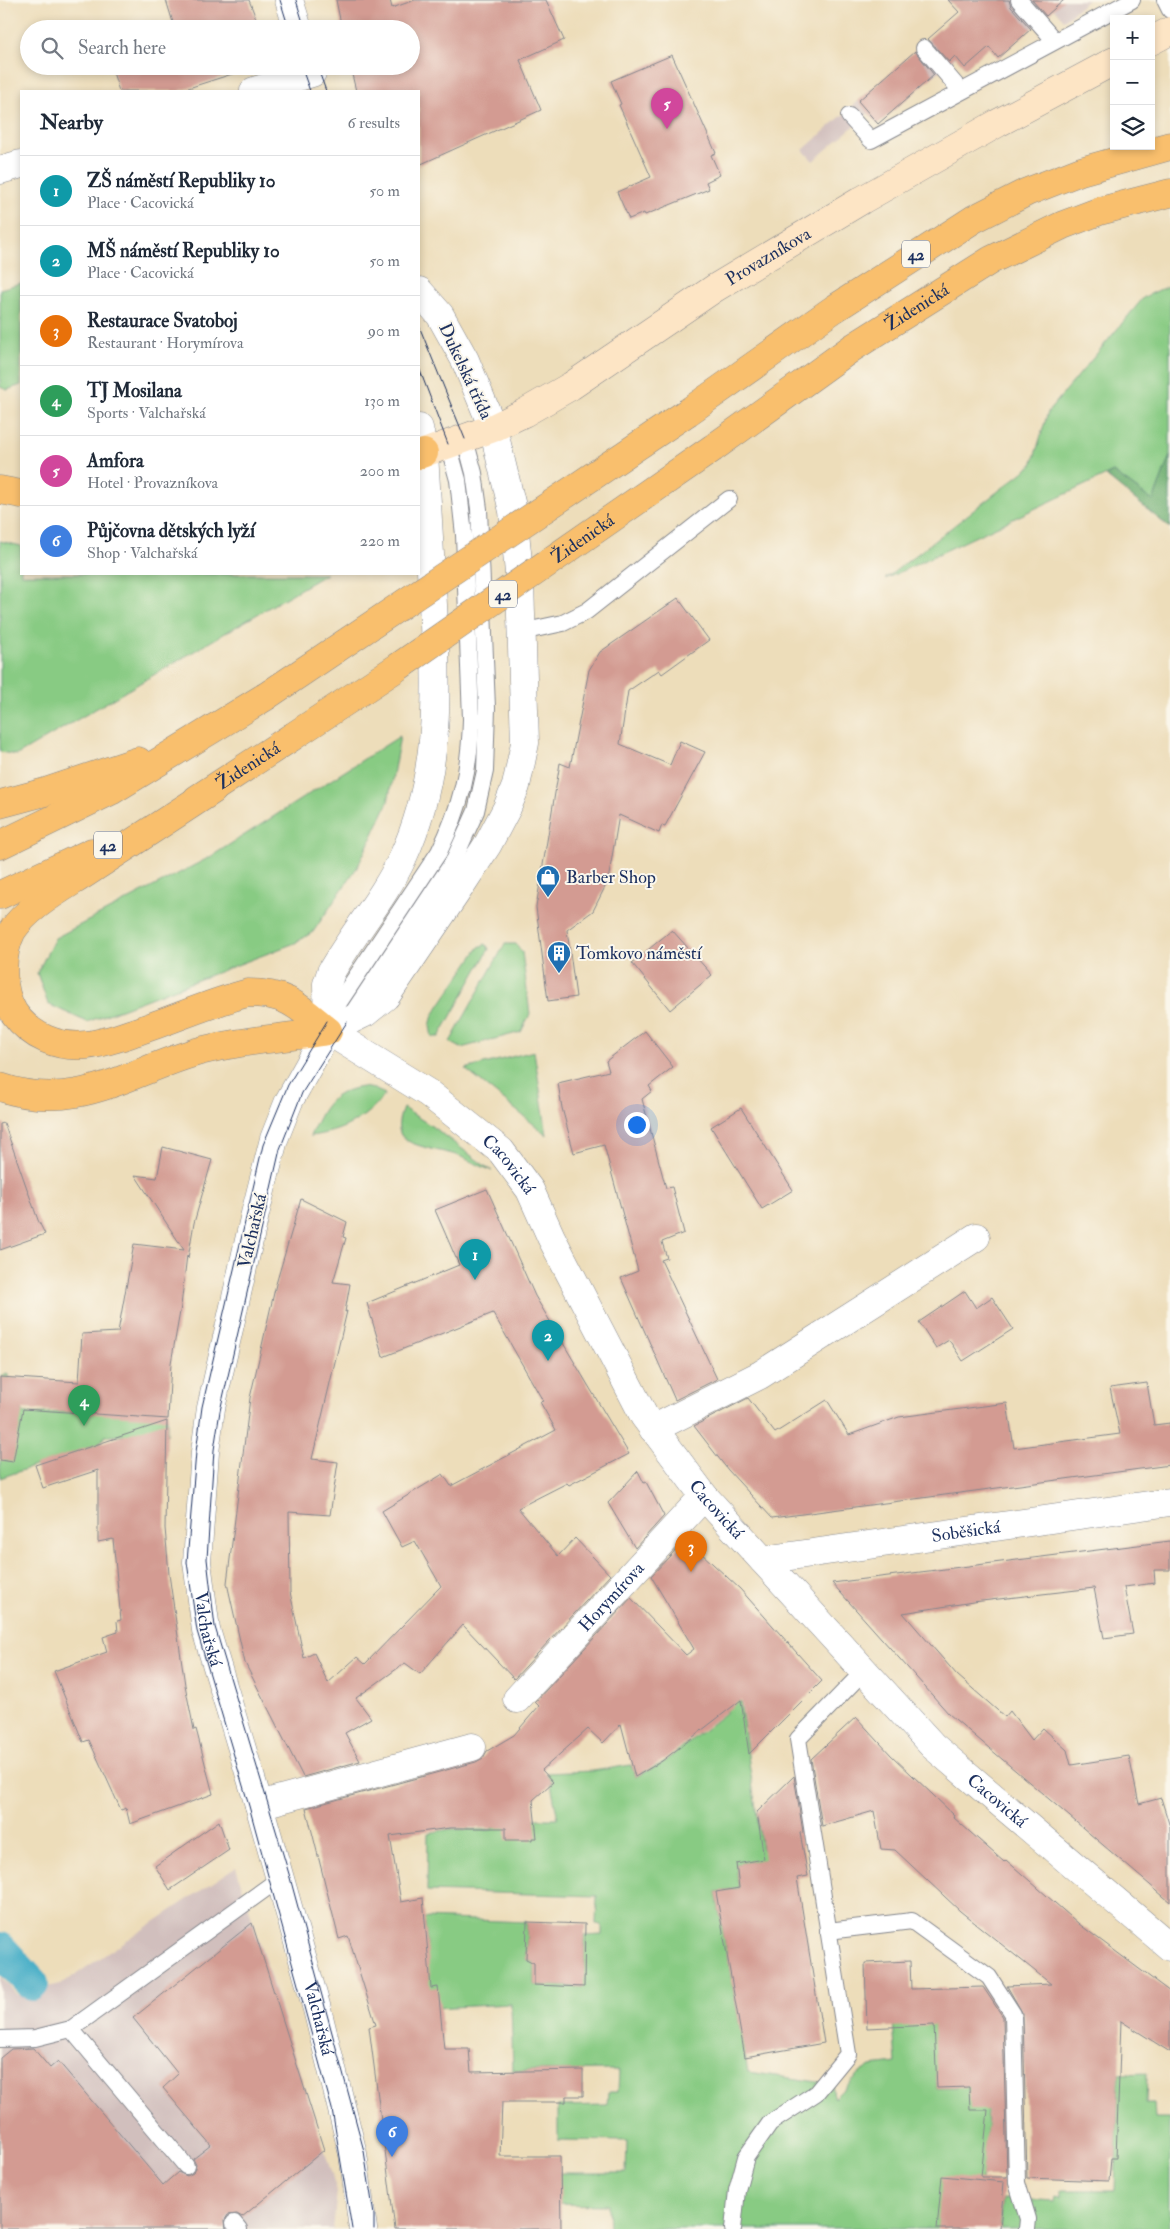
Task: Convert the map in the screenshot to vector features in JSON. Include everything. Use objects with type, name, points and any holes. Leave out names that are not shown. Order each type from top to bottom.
[{"type":"highway","name":"42","points":[[0,845],[110,791],[265,697],[688,412],[834,308],[974,219],[1027,192],[1081,171],[1170,146]]},
{"type":"highway","name":"Židenická","points":[[0,895],[124,837],[213,790],[398,667],[713,448],[852,348],[991,260],[1063,225],[1100,211],[1170,193]]},
{"type":"highway","points":[[0,490],[20,494]]},
{"type":"highway","points":[[0,804],[46,792],[189,744]]},
{"type":"highway","points":[[213,790],[56,893],[22,918],[12,932],[5,947],[1,964],[6,997],[14,1013],[40,1037],[56,1044],[85,1045],[112,1040],[248,993],[270,993],[334,1025]]},
{"type":"highway","points":[[0,1087],[38,1096],[82,1093],[199,1051],[334,1025]]},
{"type":"main road","points":[[1155,39],[1170,31]]},
{"type":"main road","name":"Provazníkova","points":[[435,444],[493,428],[524,413],[571,386],[715,288],[862,200],[998,123],[1110,63]]},
{"type":"street","points":[[289,0],[295,20]]},
{"type":"street","points":[[258,90],[313,77]]},
{"type":"street","points":[[0,170],[20,164]]},
{"type":"street","name":"Dukelská třída","points":[[420,292],[440,315],[451,333],[493,428]]},
{"type":"street","points":[[435,444],[437,673],[434,745],[423,798],[403,857],[383,893],[331,972],[327,984],[334,1025],[365,1013],[386,996],[488,844],[516,786],[525,743],[520,584],[514,517],[493,428]]},
{"type":"street","name":"Cacovická","points":[[334,1025],[502,1151],[530,1190],[551,1237],[644,1416],[704,1496],[933,1746],[1170,1946]]},
{"type":"street","name":"Valchařská","points":[[334,1025],[289,1101],[274,1139],[255,1214],[204,1452],[197,1562],[206,1630],[259,1805],[316,2009],[353,2154],[363,2229]]},
{"type":"street","points":[[653,1428],[760,1375],[976,1237]]},
{"type":"street","name":"Horymírova","points":[[517,1699],[704,1496]]},
{"type":"street","name":"Soběšická","points":[[763,1560],[1170,1502]]},
{"type":"street","points":[[259,1805],[472,1747]]},
{"type":"lane","points":[[1019,0],[1054,40]]},
{"type":"lane","points":[[849,116],[871,140],[1054,40],[1132,0]]},
{"type":"lane","points":[[1165,0],[1170,10]]},
{"type":"lane","points":[[924,48],[961,91]]},
{"type":"lane","points":[[334,1025],[453,862],[469,828],[481,791],[486,763],[488,731],[481,557],[475,482],[435,444]]},
{"type":"lane","points":[[521,632],[563,623],[587,611],[730,499]]},
{"type":"lane","points":[[733,2229],[737,2190],[746,2157],[770,2122],[816,2093],[848,2054],[798,1739],[864,1671]]},
{"type":"lane","points":[[0,2039],[35,2038],[71,2029],[279,1879]]},
{"type":"lane","points":[[828,1931],[912,1922],[989,1977],[1013,2014],[1017,2183],[1028,2219],[1027,2229]]},
{"type":"lane","points":[[71,2029],[186,2166]]},
{"type":"shaded area","points":[[951,0],[1088,0],[1064,20],[1054,9],[998,58],[989,47],[956,57],[878,124],[869,113],[813,161],[803,150],[959,12]]},
{"type":"shaded area","points":[[236,1867],[337,2191],[333,2229],[0,2229],[0,1976],[17,1995],[63,1983]]},
{"type":"green space","points":[[20,283],[20,385],[7,390],[0,387],[0,289]]},
{"type":"green space","points":[[1170,285],[1170,456],[1153,501],[1113,472],[885,579],[1032,465],[1048,412],[1144,297]]},
{"type":"green space","points":[[1170,456],[1170,528],[1106,476],[1113,472],[1153,501]]},
{"type":"green space","points":[[0,541],[20,546],[20,575],[324,575],[17,755],[0,752]]},
{"type":"green space","points":[[400,736],[388,802],[358,866],[313,932],[295,943],[87,1022],[48,1004],[37,973],[55,938],[210,857]]},
{"type":"green space","points":[[486,944],[489,949],[439,1037],[432,1037],[430,1026],[433,1015],[479,947]]},
{"type":"green space","points":[[505,944],[516,944],[522,952],[530,1014],[521,1032],[461,1048],[450,1042]]},
{"type":"green space","points":[[534,1051],[547,1135],[465,1069]]},
{"type":"green space","points":[[362,1087],[374,1089],[385,1094],[361,1118],[343,1128],[310,1136],[328,1103],[342,1093]]},
{"type":"green space","points":[[403,1108],[430,1125],[492,1171],[459,1156],[419,1146],[405,1139],[401,1135],[399,1128]]},
{"type":"green space","points":[[7,1373],[24,1414],[68,1412],[167,1416],[167,1435],[105,1436],[99,1444],[0,1478],[0,1376]]},
{"type":"green space","points":[[732,1694],[740,1702],[762,1849],[780,1857],[736,1864],[739,1888],[716,1892],[748,2072],[832,2084],[834,2098],[860,2073],[871,2066],[896,2063],[893,2021],[937,2019],[937,2088],[957,2088],[957,2085],[969,2084],[987,2110],[985,2152],[981,2180],[937,2229],[609,2229],[608,2205],[544,2204],[544,2173],[626,2173],[627,2141],[558,2140],[558,2106],[607,2105],[608,2092],[618,2092],[619,2070],[513,2071],[511,2004],[414,2009],[356,1961],[427,1945],[425,1923],[350,1936],[423,1918],[527,1922],[526,1959],[534,1963],[534,1985],[583,1987],[585,1936],[602,1935],[602,1925],[596,1924],[597,1896],[427,1891],[428,1833],[450,1829],[489,1830],[519,1819],[558,1819],[551,1784],[553,1782],[546,1773],[593,1771],[631,1765],[635,1777],[661,1764],[727,1712],[721,1704]]},
{"type":"green space","points":[[1147,2073],[1146,2104],[1154,2104],[1155,2118],[1170,2118],[1170,2229],[1000,2229],[1003,2199],[1055,2202],[1056,2196],[1062,2197],[1062,2190],[1115,2190],[1119,2074]]},
{"type":"building","points":[[166,0],[249,0],[257,20],[172,20]]},
{"type":"building","points":[[336,0],[390,0],[392,8],[415,0],[546,0],[564,40],[520,60],[541,110],[420,165],[420,90],[356,90],[352,75],[420,75],[420,20],[340,20]]},
{"type":"building","points":[[948,0],[1009,0],[1011,7],[1031,29],[998,58],[989,47],[965,68],[955,56],[949,62],[928,39],[959,12]]},
{"type":"building","points":[[1032,0],[1064,0],[1046,16]]},
{"type":"building","points":[[915,51],[934,75],[878,124],[858,101]]},
{"type":"building","points":[[672,55],[716,153],[711,155],[720,175],[706,182],[709,189],[645,215],[644,213],[629,219],[617,192],[651,177],[619,105],[621,104],[611,81]]},
{"type":"building","points":[[114,75],[229,75],[182,90],[119,90]]},
{"type":"building","points":[[678,598],[709,640],[662,674],[659,670],[628,691],[620,744],[670,765],[680,741],[705,752],[665,826],[662,825],[659,833],[619,815],[608,881],[593,911],[567,930],[576,997],[548,1001],[536,907],[560,763],[570,767],[589,670],[600,652]]},
{"type":"building","points":[[672,930],[712,975],[670,1010],[632,963]]},
{"type":"building","points":[[645,1031],[673,1067],[649,1086],[652,1091],[642,1099],[666,1188],[672,1187],[684,1233],[662,1242],[667,1258],[661,1260],[717,1379],[675,1400],[621,1278],[638,1271],[604,1145],[574,1153],[562,1108],[558,1083],[609,1071],[606,1061]]},
{"type":"building","points":[[741,1108],[793,1190],[762,1209],[711,1127]]},
{"type":"building","points":[[4,1123],[38,1220],[45,1234],[0,1250],[0,1124]]},
{"type":"building","points":[[163,1147],[212,1160],[194,1223],[188,1258],[187,1255],[181,1306],[171,1363],[168,1419],[23,1409],[13,1462],[0,1460],[0,1377],[79,1382],[82,1334],[118,1332],[134,1244],[184,1250],[135,1175],[157,1178]]},
{"type":"building","points":[[487,1189],[535,1296],[629,1454],[569,1485],[567,1483],[518,1508],[558,1556],[575,1538],[610,1575],[514,1679],[463,1625],[420,1674],[405,1663],[356,1698],[371,1718],[345,1733],[360,1761],[303,1777],[245,1663],[227,1583],[250,1398],[276,1284],[301,1199],[347,1222],[343,1237],[346,1238],[333,1282],[350,1284],[345,1312],[347,1311],[312,1459],[338,1462],[330,1515],[289,1512],[290,1592],[304,1658],[314,1653],[328,1683],[357,1657],[365,1664],[441,1586],[415,1541],[402,1547],[382,1511],[443,1474],[451,1486],[556,1430],[540,1402],[543,1401],[493,1313],[383,1357],[367,1303],[459,1265],[435,1210]]},
{"type":"building","points":[[965,1291],[976,1308],[992,1297],[1013,1329],[963,1361],[949,1340],[936,1348],[919,1322]]},
{"type":"building","points":[[1147,1383],[1154,1425],[1170,1423],[1170,1465],[772,1518],[728,1470],[694,1426],[748,1398],[775,1433],[827,1400],[849,1435],[899,1417],[1007,1403],[1014,1448],[1120,1434],[1110,1388]]},
{"type":"building","points":[[167,1421],[165,1528],[169,1574],[185,1685],[194,1730],[196,1729],[213,1794],[130,1824],[126,1808],[121,1810],[89,1740],[83,1742],[54,1671],[107,1652],[103,1637],[118,1632],[117,1621],[121,1620],[113,1539],[98,1542],[98,1470],[43,1488],[35,1465]]},
{"type":"building","points":[[638,1471],[664,1516],[635,1548],[608,1503]]},
{"type":"building","points":[[686,1539],[740,1589],[822,1681],[749,1754],[741,1700],[662,1761],[635,1777],[621,1724],[603,1743],[588,1729],[542,1770],[553,1782],[533,1800],[537,1838],[532,1838],[532,1840],[506,1840],[506,1828],[450,1828],[390,1836],[401,1902],[423,1898],[431,1988],[438,1987],[444,2049],[469,2049],[471,2072],[583,2070],[583,2096],[566,2096],[566,2102],[502,2102],[500,2156],[560,2156],[561,2229],[395,2229],[369,2027],[376,2025],[348,1936],[339,1939],[306,1808],[476,1762],[483,1758],[487,1751],[514,1735],[539,1706],[535,1702],[631,1598],[686,1655],[694,1649],[651,1576]]},
{"type":"building","points":[[1170,1541],[1170,1570],[1154,1570],[1155,1583],[1124,1587],[1133,1634],[1104,1638],[1094,1588],[973,1602],[903,1613],[957,1675],[1005,1717],[1010,1711],[1032,1740],[1043,1728],[1067,1750],[1071,1765],[1129,1756],[1139,1804],[1161,1798],[1170,1827],[1170,1902],[949,1714],[832,1583]]},
{"type":"building","points":[[856,1717],[891,1755],[954,1815],[953,1817],[1004,1862],[1006,1860],[1079,1924],[1170,1992],[1170,2052],[1121,2021],[1116,2158],[1111,2158],[1109,2181],[1027,2178],[1023,2014],[1007,1986],[1051,1984],[960,1911],[895,1850],[881,1849],[874,1811],[822,1826],[811,1759]]},
{"type":"building","points":[[794,1776],[803,1832],[800,1833],[808,1876],[797,1878],[824,2043],[745,2057],[716,1892],[739,1888],[736,1864],[764,1859],[757,1812]]},
{"type":"building","points":[[219,1821],[229,1850],[170,1890],[155,1866]]},
{"type":"building","points":[[527,1922],[585,1924],[584,1987],[534,1985],[534,1963],[526,1959]]},
{"type":"building","points":[[252,1923],[324,2150],[242,2217],[237,2214],[228,2215],[225,2220],[226,2229],[0,2229],[0,2058],[11,2049],[33,2048],[50,2068],[58,2061],[163,2185],[178,2172],[187,2176],[193,2173],[196,2165],[193,2159],[211,2145],[163,2088],[178,2074],[133,2018]]},
{"type":"building","points":[[910,1961],[911,1989],[983,1987],[1003,2017],[1007,2177],[981,2177],[988,2110],[970,2110],[969,2087],[937,2088],[934,2025],[867,2028],[865,1963]]},
{"type":"building","points":[[942,2176],[1004,2182],[1000,2229],[937,2229]]},
{"type":"waterway","points":[[0,1949],[32,1984]]},
{"type":"tram line","points":[[280,0],[286,20]]},
{"type":"tram line","points":[[296,0],[302,20]]},
{"type":"tram line","points":[[304,75],[310,90]]},
{"type":"tram line","points":[[320,75],[326,90]]},
{"type":"tram line","points":[[420,328],[465,439]]},
{"type":"tram line","points":[[420,371],[448,444]]},
{"type":"tram line","points":[[327,1021],[288,1085],[263,1145],[202,1407],[196,1452],[187,1562],[197,1631],[249,1806],[332,2109],[352,2229]]},
{"type":"tram line","points":[[347,1022],[302,1093],[280,1149],[220,1411],[214,1450],[207,1559],[215,1627],[289,1874],[364,2151],[374,2215],[374,2229]]},
{"type":"place","name":"Amfora","points":[[667,129]]},
{"type":"place","name":"Barber Shop","points":[[548,898]]},
{"type":"place","name":"Tomkovo náměstí","points":[[559,974]]},
{"type":"place","name":"ZŠ náměstí Republiky 10","points":[[475,1280]]},
{"type":"place","name":"MŠ náměstí Republiky 10","points":[[548,1361]]},
{"type":"place","name":"TJ Mosilana","points":[[84,1426]]},
{"type":"place","name":"Restaurace Svatoboj","points":[[691,1572]]},
{"type":"place","name":"Půjčovna dětských lyží","points":[[392,2157]]}]
